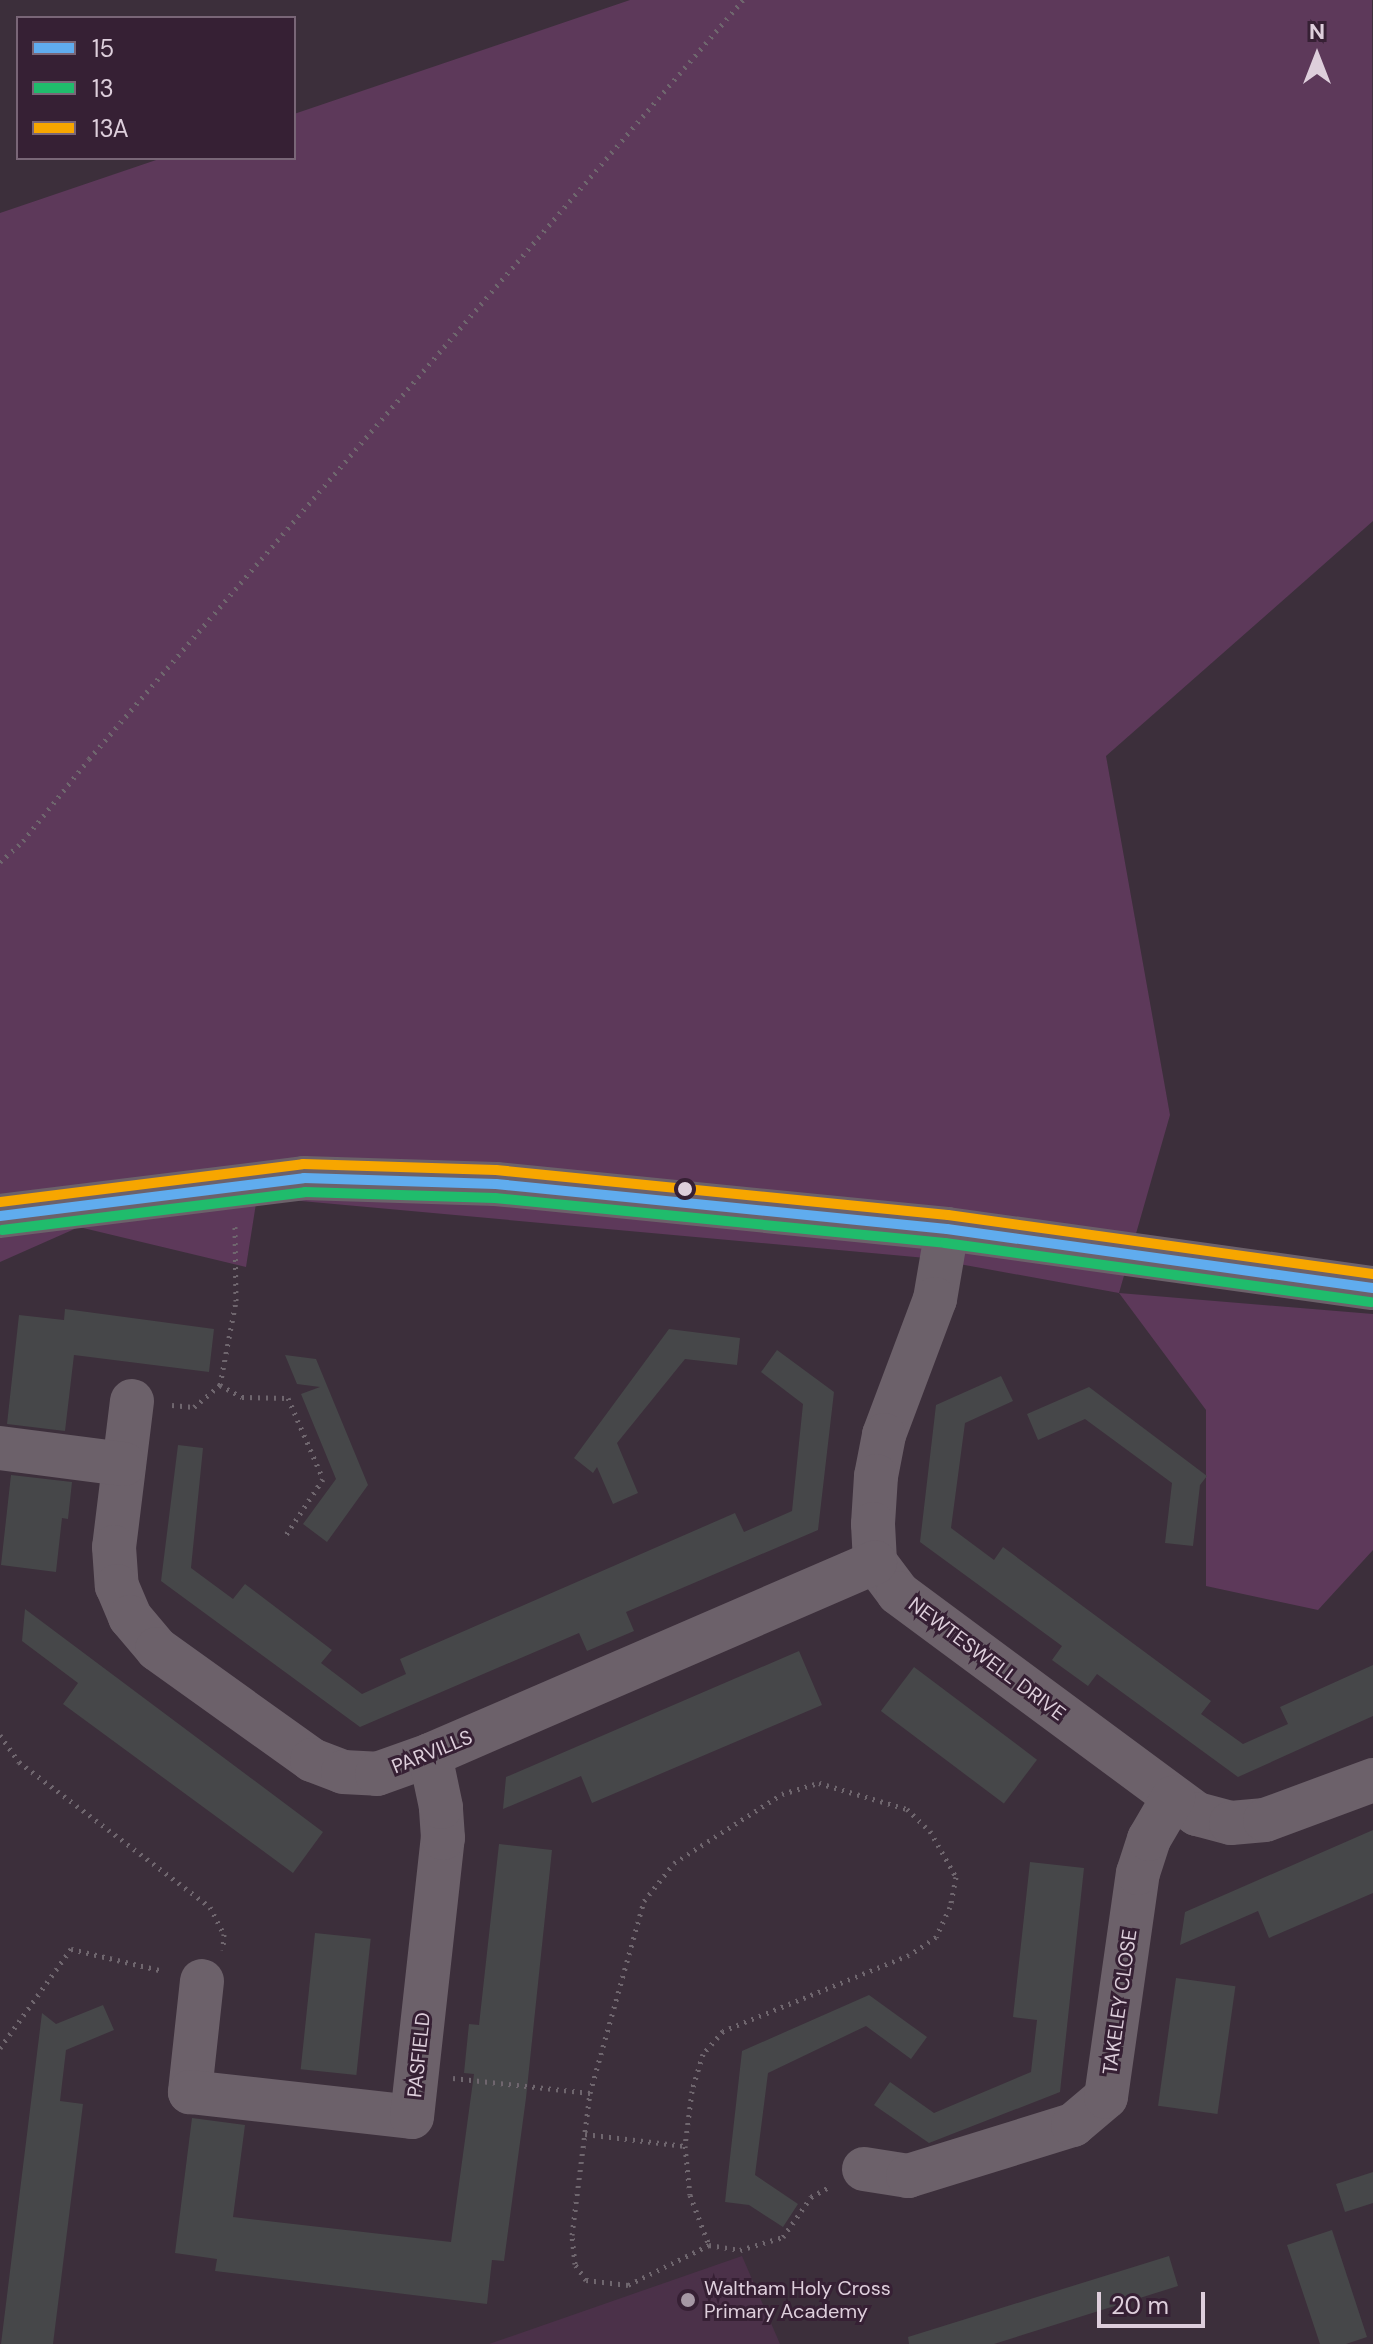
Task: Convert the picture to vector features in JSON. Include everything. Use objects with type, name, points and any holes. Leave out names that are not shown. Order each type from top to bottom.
[{"type":"street","points":[[0,1216],[234,1184],[304,1178],[496,1184],[947,1229],[1373,1288]]},
{"type":"street","points":[[875,1562],[874,1512],[884,1435],[935,1299],[947,1229]]},
{"type":"street","name":"PARVILLS","points":[[132,1401],[114,1547],[117,1586],[130,1617],[157,1649],[312,1760],[343,1772],[377,1774],[430,1755],[875,1562]]},
{"type":"street","points":[[0,1448],[124,1464]]},
{"type":"street","name":"NEWTESWELL DRIVE","points":[[875,1562],[898,1593],[1197,1814],[1231,1823],[1265,1820],[1373,1780]]},
{"type":"street","name":"PASFIELD","points":[[202,1981],[190,2092],[412,2117],[443,1838],[441,1807],[430,1755]]},
{"type":"street","name":"TAKELEY CLOSE","points":[[864,2169],[908,2176],[1073,2125],[1106,2097],[1138,1873],[1149,1839],[1173,1798]]},
{"type":"path","points":[[0,862],[23,841],[89,759],[743,0]]},
{"type":"path","points":[[132,1401],[194,1407],[220,1385],[236,1301],[234,1184]]},
{"type":"path","points":[[220,1385],[242,1397],[288,1398],[323,1479],[286,1535]]},
{"type":"path","points":[[0,1735],[19,1762],[210,1907],[224,1934],[221,1970],[202,1981],[71,1949],[0,2048]]},
{"type":"path","points":[[709,2245],[690,2195],[685,2146],[692,2091],[703,2054],[723,2031],[909,1955],[936,1937],[950,1907],[956,1877],[930,1831],[907,1809],[819,1783],[782,1794],[674,1863],[644,1901],[590,2093],[572,2235],[575,2264],[586,2280],[628,2285],[709,2245],[740,2250],[783,2237],[811,2197],[864,2169]]},
{"type":"path","points":[[417,2074],[590,2093]]},
{"type":"path","points":[[585,2134],[685,2146]]},
{"type":"shaded area","points":[[630,0],[1372,0],[1373,521],[1106,756],[1170,1115],[1119,1293],[926,1258],[257,1197],[246,1267],[79,1227],[0,1262],[0,213],[156,160],[296,160],[296,113]]},
{"type":"shaded area","points":[[1119,1293],[1373,1314],[1373,1550],[1318,1610],[1206,1586],[1206,1410]]},
{"type":"shaded area","name":"Waltham Holy Cross Primary Academy","points":[[742,2256],[780,2344],[489,2344]]},
{"type":"building","points":[[65,1309],[214,1329],[209,1372],[74,1355],[65,1431],[7,1424],[19,1315],[64,1320]]},
{"type":"building","points":[[669,1329],[740,1338],[737,1365],[685,1359],[617,1443],[638,1493],[613,1504],[597,1467],[593,1473],[574,1458]]},
{"type":"building","points":[[777,1350],[834,1392],[818,1530],[626,1612],[634,1631],[587,1651],[579,1633],[360,1727],[161,1581],[178,1445],[203,1448],[191,1568],[233,1599],[245,1584],[332,1650],[321,1663],[362,1694],[406,1674],[400,1659],[735,1513],[744,1532],[792,1511],[803,1404],[761,1372]]},
{"type":"building","points":[[285,1355],[316,1359],[368,1485],[327,1542],[303,1524],[336,1479],[301,1394],[320,1387],[297,1384]]},
{"type":"building","points":[[1001,1376],[1013,1401],[965,1423],[951,1528],[994,1560],[1003,1547],[1211,1701],[1201,1714],[1243,1744],[1288,1724],[1280,1707],[1373,1665],[1373,1716],[1238,1777],[1097,1674],[1088,1686],[1052,1660],[1062,1646],[920,1542],[936,1405]]},
{"type":"building","points":[[1089,1387],[1207,1476],[1200,1485],[1193,1546],[1165,1543],[1172,1483],[1085,1419],[1038,1440],[1027,1414]]},
{"type":"building","points":[[11,1475],[72,1482],[68,1519],[62,1518],[56,1572],[1,1565]]},
{"type":"building","points":[[25,1609],[323,1832],[293,1873],[63,1704],[78,1683],[22,1641]]},
{"type":"building","points":[[799,1651],[822,1705],[592,1803],[581,1776],[503,1809],[506,1777]]},
{"type":"building","points":[[914,1667],[1037,1760],[1004,1804],[881,1711]]},
{"type":"building","points":[[1373,1830],[1373,1893],[1269,1938],[1258,1911],[1180,1945],[1185,1912]]},
{"type":"building","points":[[499,1844],[552,1850],[526,2098],[504,2261],[492,2260],[487,2304],[215,2271],[217,2259],[175,2253],[192,2118],[245,2125],[233,2217],[451,2242],[474,2074],[464,2073],[469,2024],[479,2025]]},
{"type":"building","points":[[1030,1862],[1084,1868],[1060,2092],[929,2143],[874,2105],[890,2082],[934,2113],[1031,2072],[1037,2020],[1013,2017]]},
{"type":"building","points":[[315,1933],[371,1939],[356,2075],[301,2069]]},
{"type":"building","points":[[1176,1978],[1235,1986],[1217,2114],[1158,2106]]},
{"type":"building","points":[[869,1995],[927,2037],[911,2059],[866,2026],[768,2073],[755,2175],[798,2204],[783,2227],[749,2205],[725,2202],[742,2051]]},
{"type":"building","points":[[103,2005],[114,2030],[66,2050],[60,2101],[83,2104],[53,2344],[1,2344],[42,2013],[56,2024]]},
{"type":"building","points":[[1373,2172],[1373,2203],[1345,2212],[1336,2184]]},
{"type":"building","points":[[1332,2230],[1367,2337],[1346,2344],[1320,2344],[1287,2245]]},
{"type":"building","points":[[1169,2256],[1178,2286],[994,2344],[909,2344],[908,2337]]},
{"type":"transit line","name":"13A","points":[[0,1202],[303,1164],[496,1170],[948,1215],[1373,1274]]},
{"type":"transit line","name":"15","points":[[0,1216],[304,1178],[496,1184],[947,1229],[1373,1288]]},
{"type":"transit line","name":"13","points":[[2,1230],[305,1192],[495,1198],[945,1243],[1371,1302]]},
{"type":"place","name":"Waltham Holy Cross Primary Academy","points":[[688,2300]]}]
